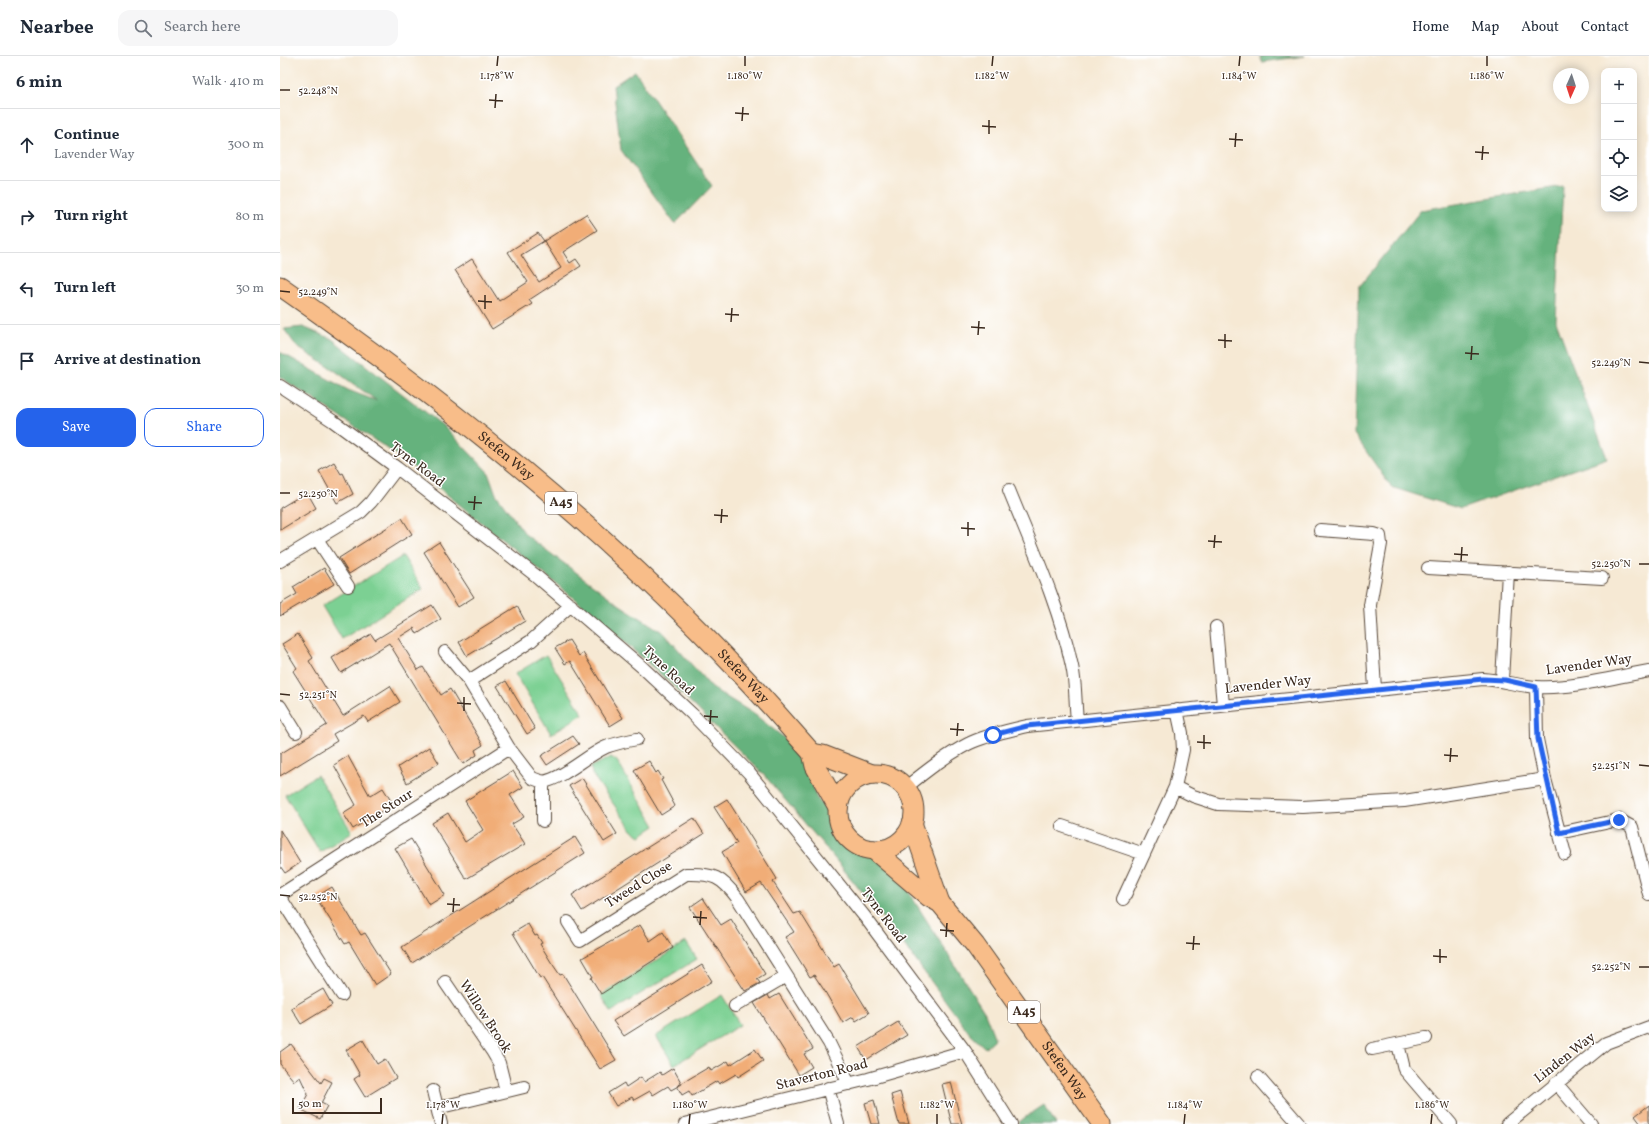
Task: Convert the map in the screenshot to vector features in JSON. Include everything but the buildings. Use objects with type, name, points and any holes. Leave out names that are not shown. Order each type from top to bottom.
[{"type":"highway","name":"Stefen Way","points":[[280,286],[402,373],[495,447],[553,496],[673,606],[740,673],[812,753],[815,766],[838,807]]},
{"type":"highway","points":[[812,753],[823,755],[872,774],[884,775],[896,780],[905,788],[913,804],[912,823],[907,834],[898,843],[887,848],[874,850],[862,848],[851,841],[843,831],[838,819],[838,807],[842,795],[850,784],[860,777],[872,774]]},
{"type":"highway","name":"Stefen Way","points":[[912,823],[940,903],[979,951],[1102,1124]]},
{"type":"highway","name":"Stefen Way","points":[[874,850],[929,897],[940,903]]},
{"type":"street","name":"Tyne Road","points":[[280,386],[333,421],[397,468],[571,605],[692,714],[749,773],[865,917],[965,1051],[1012,1124]]},
{"type":"street","points":[[280,561],[361,512],[371,502],[397,468]]},
{"type":"street","points":[[1009,490],[1032,546],[1062,628],[1072,667],[1077,720]]},
{"type":"street","points":[[1320,530],[1374,534],[1380,536],[1382,544],[1370,605],[1376,689]]},
{"type":"street","points":[[318,539],[348,586]]},
{"type":"street","points":[[1428,568],[1602,578]]},
{"type":"street","points":[[1502,680],[1508,572]]},
{"type":"street","points":[[469,681],[531,641],[571,605]]},
{"type":"street","points":[[1216,627],[1223,705]]},
{"type":"street","points":[[445,652],[469,681],[510,748],[532,778],[543,782],[555,780],[579,762],[608,746],[637,739]]},
{"type":"street","name":"Lavender Way","points":[[905,788],[939,761],[969,744],[993,735],[1027,726],[1483,679],[1502,680],[1536,687],[1572,685],[1649,671]]},
{"type":"street","points":[[1536,687],[1538,739],[1545,779],[1565,854]]},
{"type":"street","points":[[280,706],[296,732]]},
{"type":"street","points":[[1123,899],[1175,787],[1183,750],[1182,733],[1177,710]]},
{"type":"street","name":"The Stour","points":[[342,995],[280,896],[510,748]]},
{"type":"street","points":[[1175,787],[1193,796],[1218,804],[1303,808],[1404,801],[1545,779]]},
{"type":"street","points":[[543,782],[543,821]]},
{"type":"street","points":[[1559,833],[1619,820],[1632,827],[1649,894]]},
{"type":"street","points":[[1062,826],[1144,854]]},
{"type":"street","name":"Tweed Close","points":[[568,922],[580,941],[686,874],[700,873],[714,876],[727,885],[738,899],[829,1043],[848,1084]]},
{"type":"street","points":[[735,1006],[786,976]]},
{"type":"street","name":"Willow Brook","points":[[445,982],[492,1051],[498,1063],[506,1091]]},
{"type":"street","name":"Linden Way","points":[[1507,1124],[1606,1043],[1649,1027]]},
{"type":"street","points":[[1372,1049],[1426,1038]]},
{"type":"street","points":[[1398,1044],[1404,1070],[1451,1124]]},
{"type":"street","name":"Staverton Road","points":[[685,1124],[724,1120],[828,1088],[848,1084],[965,1051]]},
{"type":"street","points":[[1258,1078],[1299,1124]]},
{"type":"street","points":[[1556,1084],[1591,1124]]},
{"type":"street","points":[[437,1108],[524,1087]]},
{"type":"street","points":[[828,1088],[838,1124]]},
{"type":"street","points":[[433,1091],[441,1124]]},
{"type":"green space","points":[[1260,56],[1305,56],[1262,62]]},
{"type":"green space","points":[[635,71],[712,186],[675,224],[621,150],[613,86]]},
{"type":"green space","points":[[1563,186],[1556,321],[1607,458],[1461,509],[1391,487],[1354,434],[1359,287],[1421,210]]},
{"type":"green space","points":[[303,327],[332,339],[446,428],[488,472],[496,494],[526,535],[620,605],[664,633],[712,688],[754,714],[797,748],[807,763],[816,797],[858,849],[886,856],[985,1013],[995,1039],[985,1048],[970,1034],[902,942],[831,854],[764,775],[675,687],[587,609],[406,461],[280,377],[280,352],[348,390],[377,401],[334,370],[297,347],[284,329]]},
{"type":"green space","points":[[403,556],[423,589],[342,639],[322,606]]},
{"type":"green space","points":[[546,655],[583,714],[551,734],[515,674]]},
{"type":"green space","points":[[611,757],[617,761],[655,826],[640,836],[632,830],[592,774],[591,767]]},
{"type":"green space","points":[[317,775],[352,832],[320,852],[285,795]]},
{"type":"green space","points":[[686,942],[697,959],[611,1012],[601,995]]},
{"type":"green space","points":[[722,995],[740,1025],[674,1065],[656,1036]]},
{"type":"green space","points":[[1044,1105],[1056,1124],[1019,1124],[1018,1122]]},
{"type":"route","points":[[993,735],[1027,726],[1286,698],[1483,679],[1505,680],[1536,687],[1538,739],[1545,779],[1559,833],[1619,820]]}]
